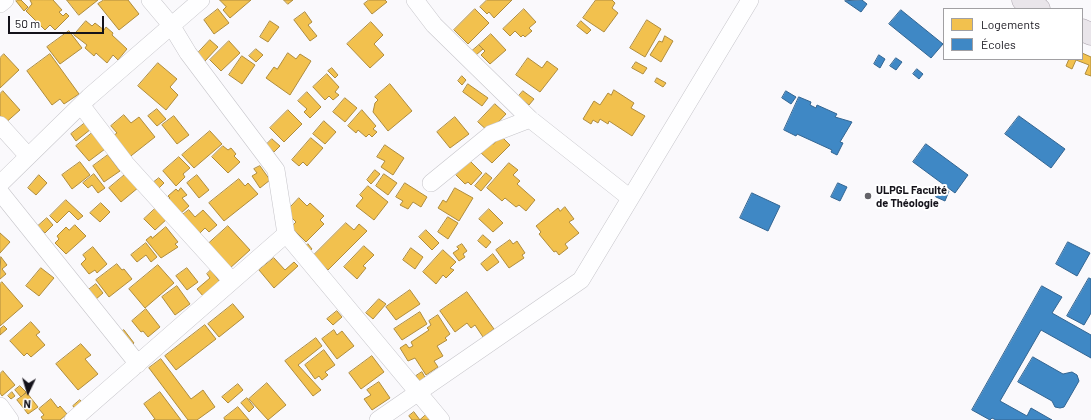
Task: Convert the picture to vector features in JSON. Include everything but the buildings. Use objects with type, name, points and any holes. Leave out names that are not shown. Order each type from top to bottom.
[{"type":"main road","points":[[1023,0],[1037,8]]},
{"type":"street","points":[[0,4],[5,0]]},
{"type":"street","points":[[150,0],[171,25],[188,53],[276,170],[286,234],[441,420]]},
{"type":"street","points":[[0,184],[81,105],[201,0]]},
{"type":"street","points":[[415,0],[434,25],[530,119],[630,198]]},
{"type":"street","points":[[378,420],[581,280],[750,0]]},
{"type":"street","points":[[81,105],[126,164],[232,281]]},
{"type":"street","points":[[431,183],[491,134],[530,119]]},
{"type":"street","points":[[0,125],[28,156]]},
{"type":"street","points":[[0,192],[138,364]]},
{"type":"street","points":[[73,420],[286,234]]},
{"type":"street","points":[[0,406],[10,420]]},
{"type":"place","name":"ULPGL Faculté de Théologie","points":[[868,196]]}]
